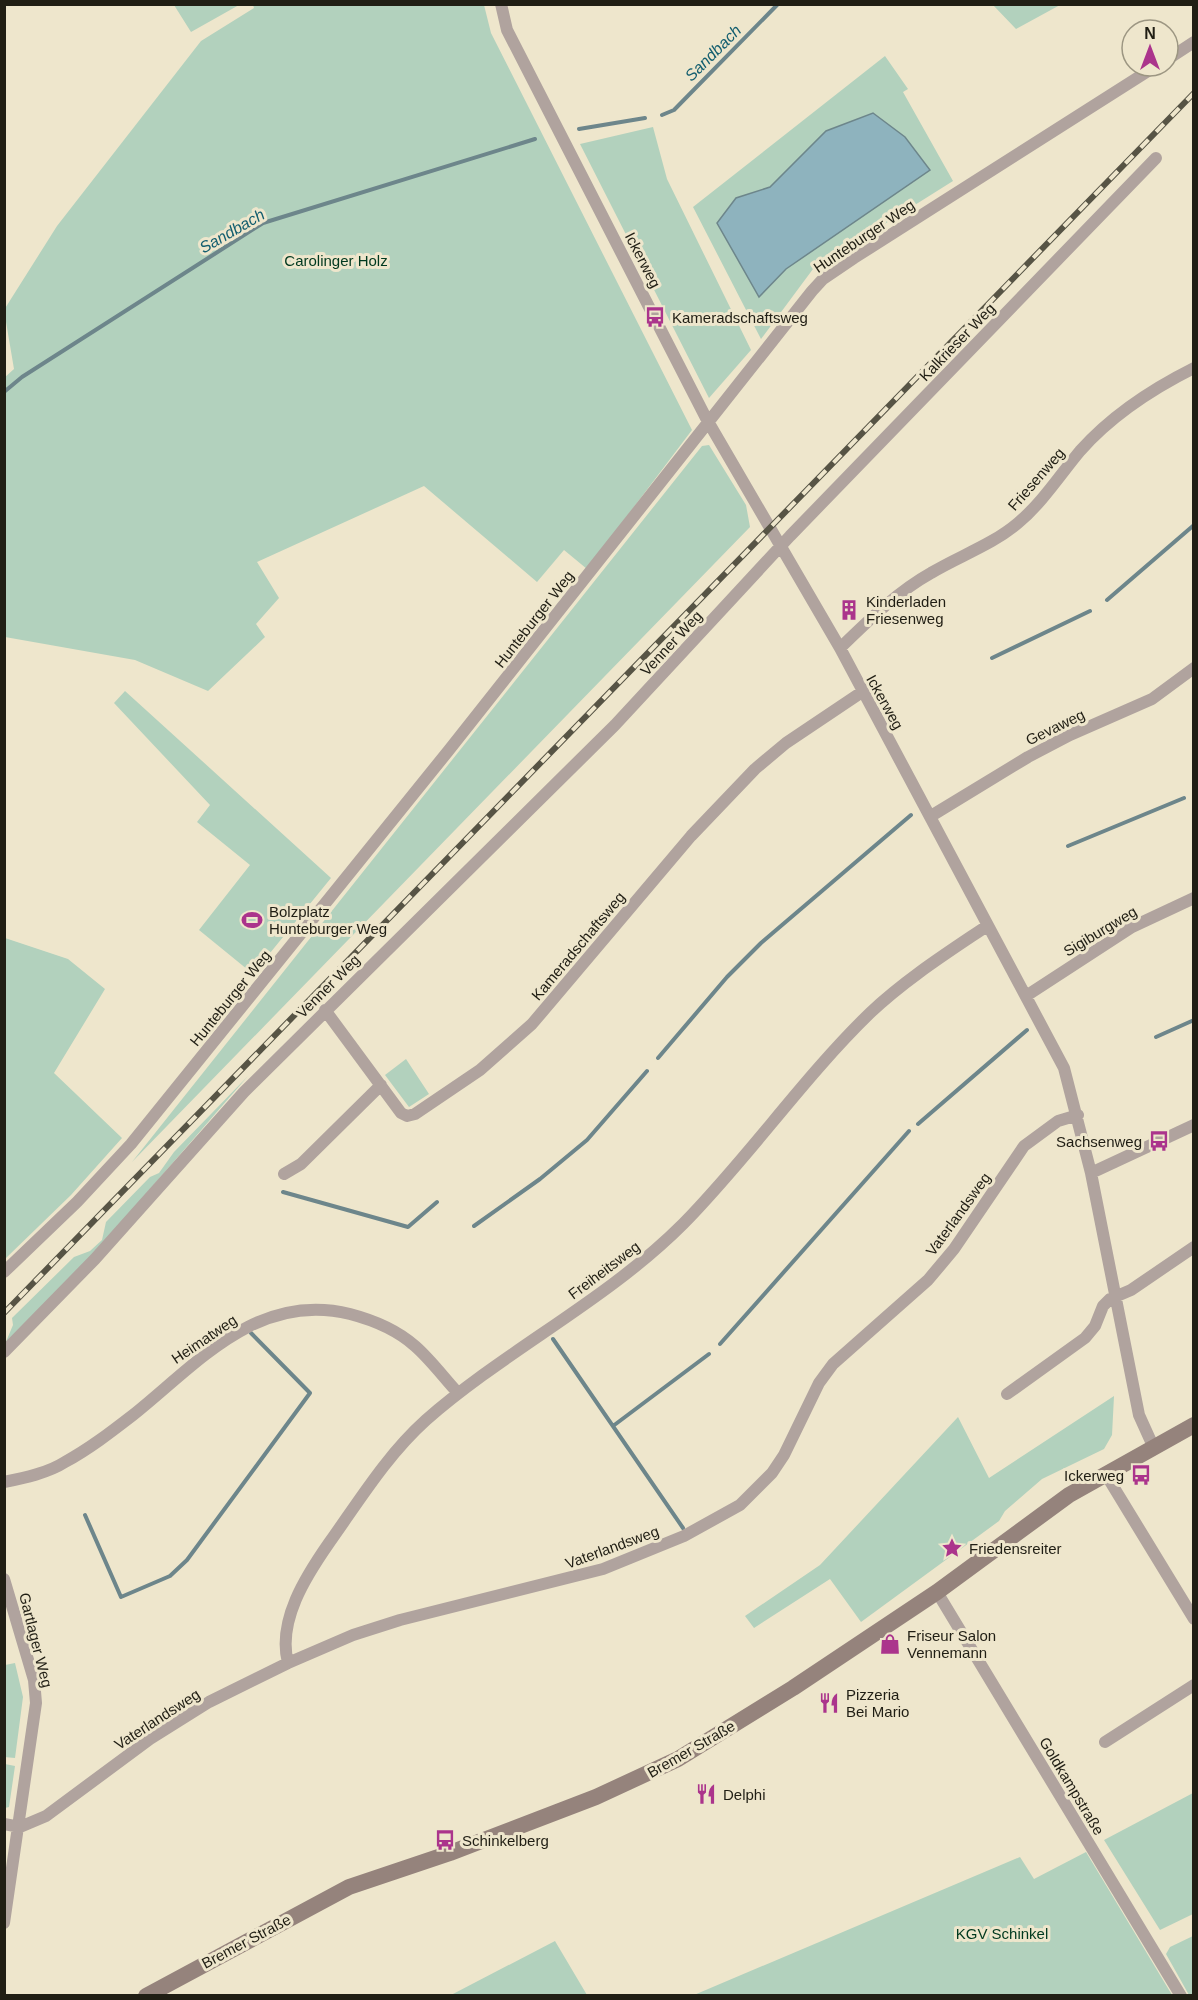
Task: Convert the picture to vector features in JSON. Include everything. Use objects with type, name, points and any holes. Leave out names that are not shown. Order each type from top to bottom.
[{"type":"main road","name":"Bremer Straße","points":[[146,1995],[349,1887],[450,1853],[596,1797],[678,1759],[793,1688],[937,1592],[1060,1501],[1105,1473],[1194,1425]]},
{"type":"street","name":"Ickerweg","points":[[501,4],[507,30],[708,422],[840,648],[1064,1068],[1092,1173],[1139,1415],[1153,1446]]},
{"type":"street","points":[[1180,51],[1194,42]]},
{"type":"street","name":"Hunteburger Weg","points":[[4,1272],[77,1202],[131,1144],[449,750],[823,279],[1137,78]]},
{"type":"street","name":"Kalkrieser Weg","points":[[781,546],[1156,158]]},
{"type":"street","name":"Friesenweg","points":[[840,648],[894,598],[929,574],[998,537],[1018,523],[1082,449],[1110,422],[1140,399],[1194,368]]},
{"type":"street","name":"Venner Weg","points":[[4,1352],[95,1258],[236,1101],[325,1010],[607,733],[781,546]]},
{"type":"street","name":"Gevaweg","points":[[931,816],[1028,757],[1070,735],[1152,699],[1194,668]]},
{"type":"street","name":"Kameradschaftsweg","points":[[325,1010],[401,1113],[407,1116],[415,1114],[480,1070],[532,1024],[725,799],[786,743],[862,692]]},
{"type":"street","name":"Sigiburgweg","points":[[1026,996],[1132,927],[1194,898]]},
{"type":"street","name":"Freiheitsweg","points":[[288,1663],[286,1641],[299,1591],[310,1570],[400,1447],[458,1394],[619,1280],[648,1256],[683,1224],[870,1013],[932,961],[987,926]]},
{"type":"street","points":[[284,1174],[301,1164],[381,1085]]},
{"type":"street","name":"Vaterlandsweg","points":[[20,1827],[46,1816],[150,1739],[209,1702],[288,1663],[353,1635],[400,1620],[603,1569],[684,1536],[740,1505],[758,1490],[778,1464],[819,1383],[833,1364],[934,1272],[967,1232],[1024,1146],[1058,1121],[1078,1115]]},
{"type":"street","points":[[1092,1173],[1194,1125]]},
{"type":"street","points":[[1007,1394],[1085,1338],[1095,1326],[1102,1306],[1117,1295],[1131,1290],[1194,1247]]},
{"type":"street","name":"Heimatweg","points":[[4,1482],[63,1464],[134,1415],[183,1370],[232,1334],[259,1322],[290,1313],[317,1310],[370,1319],[416,1347],[458,1394]]},
{"type":"street","points":[[1105,1473],[1194,1619]]},
{"type":"street","name":"Gartlager Weg","points":[[4,1579],[34,1680],[36,1703],[20,1827],[4,1923]]},
{"type":"street","name":"Goldkampstraße","points":[[937,1592],[1181,1995]]},
{"type":"street","points":[[1105,1742],[1194,1684]]},
{"type":"street","points":[[4,1824],[20,1827]]},
{"type":"green space","points":[[174,5],[239,5],[191,32]]},
{"type":"green space","name":"Carolinger Holz","points":[[253,5],[484,5],[491,33],[692,430],[587,569],[564,550],[537,582],[424,486],[257,562],[279,598],[256,624],[265,637],[208,691],[135,660],[5,637],[4,378],[14,369],[4,310],[57,226],[201,41],[254,8]]},
{"type":"green space","points":[[993,5],[1060,5],[1016,29]]},
{"type":"green space","points":[[885,56],[908,89],[903,92],[953,181],[813,269],[761,339],[693,207]]},
{"type":"green space","points":[[653,127],[667,179],[751,350],[709,398],[580,144]]},
{"type":"green space","points":[[709,445],[746,505],[750,527],[132,1162],[702,446]]},
{"type":"green space","points":[[125,691],[331,878],[253,974],[199,930],[250,865],[197,822],[210,805],[114,703]]},
{"type":"green space","points":[[5,938],[68,959],[105,989],[54,1073],[122,1138],[71,1195],[5,1259]]},
{"type":"green space","points":[[406,1059],[429,1094],[409,1107],[385,1075]]},
{"type":"green space","points":[[248,1076],[92,1256],[5,1344],[13,1325],[12,1318],[74,1257],[90,1251],[102,1240],[106,1222],[150,1177],[159,1173],[174,1152]]},
{"type":"green space","points":[[1114,1396],[1112,1435],[1104,1449],[1042,1479],[1005,1511],[999,1521],[861,1622],[830,1579],[754,1628],[745,1616],[820,1565],[958,1417],[989,1478]]},
{"type":"green space","points":[[15,1663],[23,1697],[15,1758],[4,1757],[5,1665]]},
{"type":"green space","points":[[5,1764],[15,1766],[9,1807],[5,1808]]},
{"type":"green space","points":[[1193,1793],[1193,1914],[1160,1930],[1104,1840]]},
{"type":"green space","name":"KGV Schinkel","points":[[1086,1852],[1172,1995],[694,1995],[1020,1857],[1034,1879]]},
{"type":"green space","points":[[1193,1936],[1193,1995],[1189,1995],[1166,1954],[1170,1947]]},
{"type":"green space","points":[[555,1941],[587,1995],[451,1995]]},
{"type":"water","points":[[873,113],[905,137],[930,170],[786,269],[759,297],[717,223],[736,198],[770,187],[826,131]]},
{"type":"waterway","name":"Sandbach","points":[[662,115],[674,110],[778,4]]},
{"type":"waterway","name":"Sandbach","points":[[579,129],[645,118]]},
{"type":"waterway","name":"Sandbach","points":[[4,392],[22,377],[263,223],[535,139]]},
{"type":"waterway","points":[[1107,600],[1194,525]]},
{"type":"waterway","points":[[992,658],[1090,611]]},
{"type":"waterway","points":[[1068,846],[1184,798]]},
{"type":"waterway","points":[[658,1058],[727,977],[761,943],[911,815]]},
{"type":"waterway","points":[[1156,1037],[1194,1020]]},
{"type":"waterway","points":[[918,1124],[1027,1030]]},
{"type":"waterway","points":[[474,1226],[540,1179],[587,1140],[647,1071]]},
{"type":"waterway","points":[[720,1344],[909,1131]]},
{"type":"waterway","points":[[283,1192],[408,1227],[437,1202]]},
{"type":"waterway","points":[[85,1515],[121,1597],[170,1576],[187,1560],[310,1393],[251,1333]]},
{"type":"waterway","points":[[553,1339],[683,1528]]},
{"type":"waterway","points":[[613,1426],[709,1354]]},
{"type":"railway","points":[[4,1313],[1194,93]]},
{"type":"place","name":"Kameradschaftsweg","points":[[655,317]]},
{"type":"place","name":"Kinderladen Friesenweg","points":[[849,610]]},
{"type":"place","name":"Bolzplatz Hunteburger Weg","points":[[252,920]]},
{"type":"place","name":"Sachsenweg","points":[[1159,1141]]},
{"type":"place","name":"Ickerweg","points":[[1141,1475]]},
{"type":"place","name":"Friedensreiter","points":[[952,1548]]},
{"type":"place","name":"Friseur Salon Vennemann","points":[[890,1644]]},
{"type":"place","name":"Pizzeria Bei Mario","points":[[829,1703]]},
{"type":"place","name":"Delphi","points":[[706,1794]]},
{"type":"place","name":"Schinkelberg","points":[[445,1840]]}]
